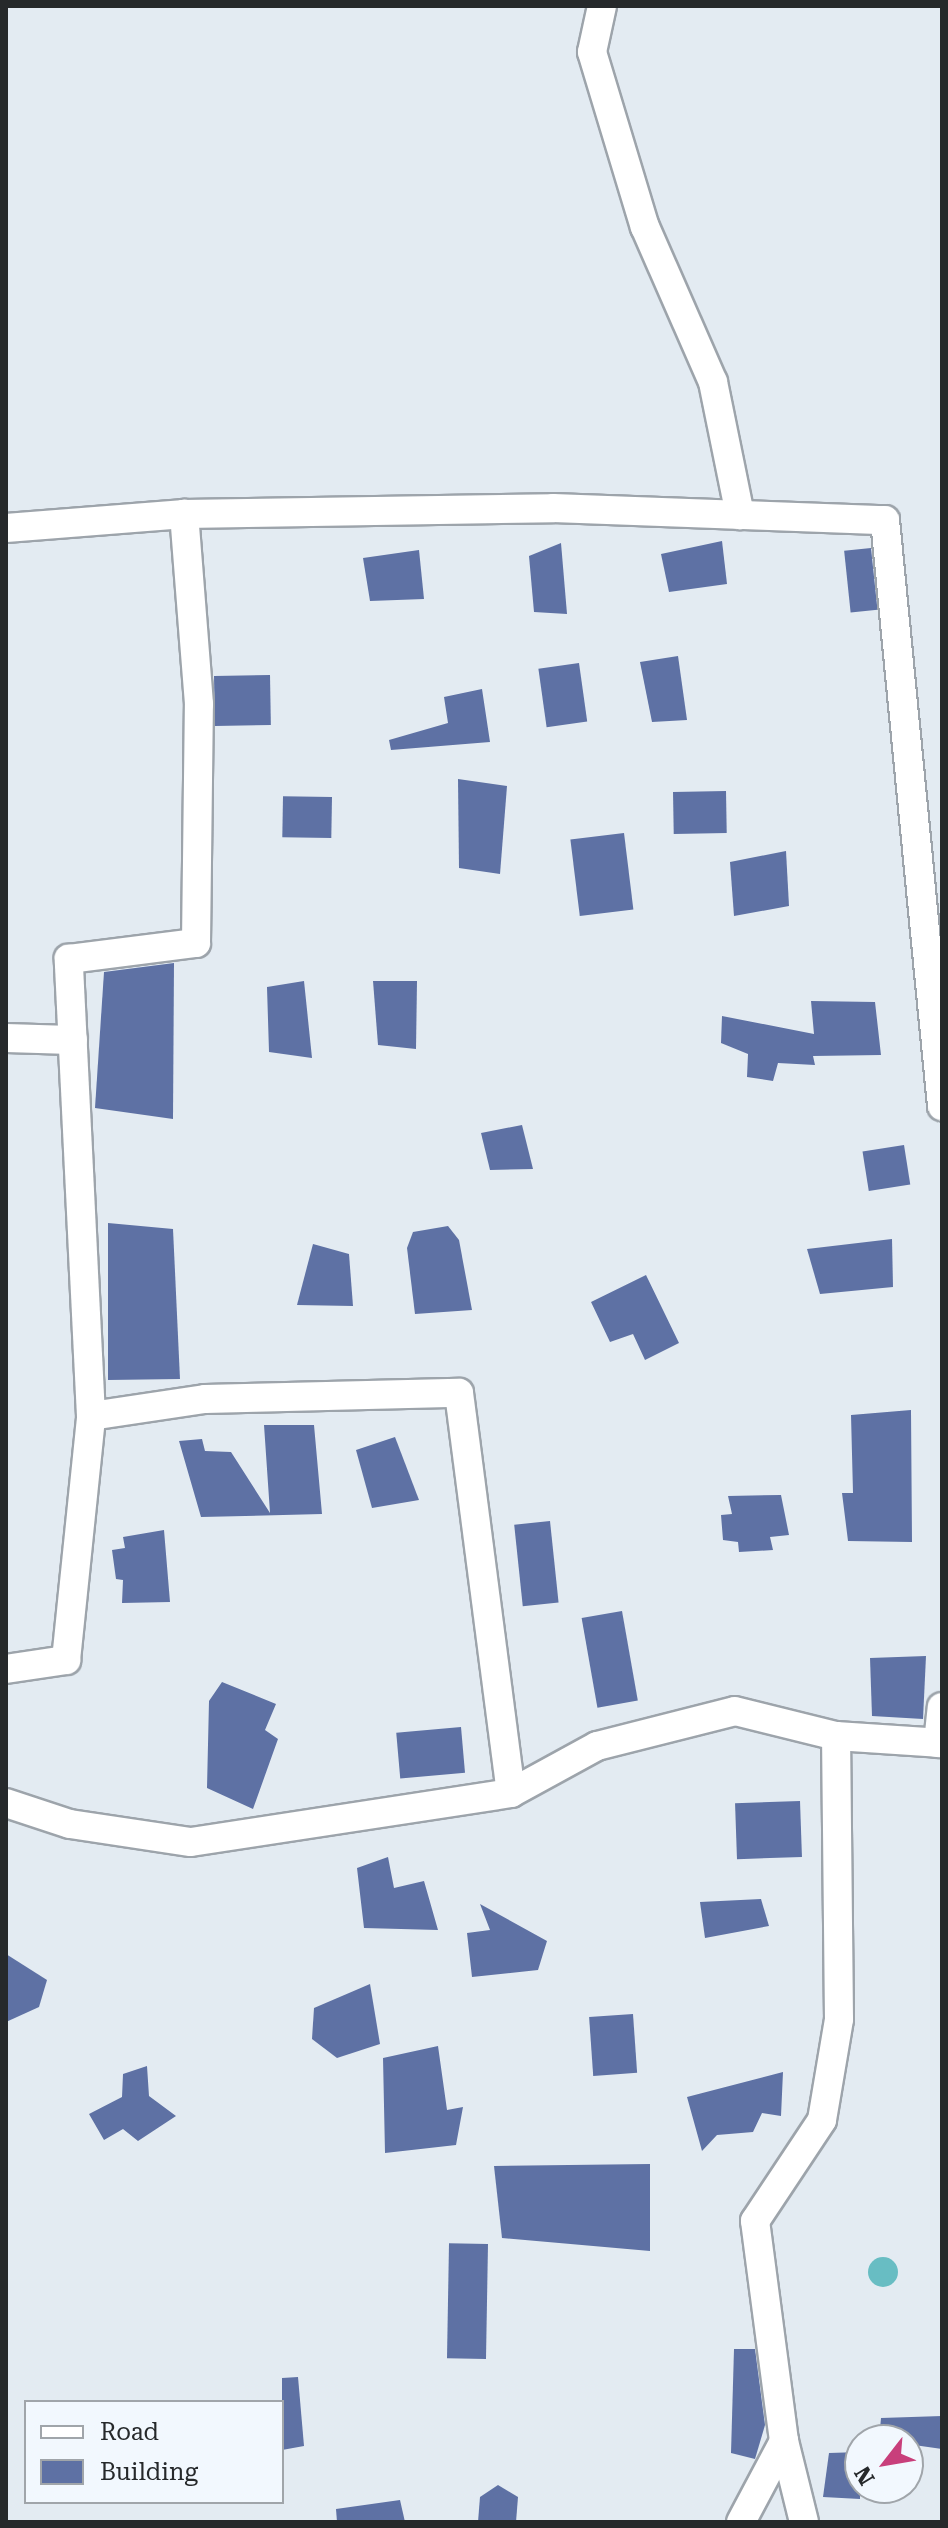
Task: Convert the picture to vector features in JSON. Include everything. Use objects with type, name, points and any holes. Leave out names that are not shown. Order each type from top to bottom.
[{"type":"street","points":[[602,6],[592,52],[645,227],[713,382],[740,515]]},
{"type":"street","points":[[6,528],[184,514],[553,508],[885,520],[942,1106]]},
{"type":"street","points":[[6,1669],[66,1660],[91,1416],[69,959],[196,943],[199,704],[184,514]]},
{"type":"street","points":[[6,1038],[73,1040]]},
{"type":"street","points":[[91,1416],[205,1399],[459,1393],[511,1793]]},
{"type":"street","points":[[6,1803],[70,1824],[191,1842],[511,1793],[597,1746],[735,1711],[836,1736],[940,1743],[942,1707]]},
{"type":"street","points":[[804,2522],[784,2441],[755,2221],[825,2106],[839,2019],[836,1736]]},
{"type":"street","points":[[741,2522],[784,2441]]},
{"type":"water","points":[[883,2257],[894,2261],[898,2272],[894,2283],[883,2287],[872,2283],[868,2272],[872,2261]]},
{"type":"building","points":[[722,541],[727,584],[669,592],[661,554]]},
{"type":"building","points":[[561,543],[567,614],[534,612],[529,556]]},
{"type":"building","points":[[871,548],[877,610],[851,612],[844,551]]},
{"type":"building","points":[[419,550],[424,599],[370,601],[363,558]]},
{"type":"building","points":[[678,656],[687,720],[652,722],[640,662]]},
{"type":"building","points":[[579,663],[587,721],[547,727],[538,669]]},
{"type":"building","points":[[270,675],[271,725],[215,726],[214,676]]},
{"type":"building","points":[[482,689],[490,742],[391,750],[389,740],[448,723],[444,697]]},
{"type":"building","points":[[458,779],[507,786],[500,874],[459,868]]},
{"type":"building","points":[[726,791],[727,833],[674,834],[673,792]]},
{"type":"building","points":[[283,796],[332,797],[331,838],[282,837]]},
{"type":"building","points":[[624,833],[633,909],[580,916],[570,840]]},
{"type":"building","points":[[786,851],[789,906],[734,916],[730,862]]},
{"type":"building","points":[[174,963],[173,1119],[95,1108],[104,972]]},
{"type":"building","points":[[304,981],[312,1058],[269,1052],[267,987]]},
{"type":"building","points":[[373,981],[417,981],[416,1049],[378,1045]]},
{"type":"building","points":[[811,1001],[875,1002],[881,1055],[813,1056],[815,1065],[778,1063],[773,1081],[747,1077],[748,1054],[721,1043],[722,1016],[814,1034]]},
{"type":"building","points":[[522,1125],[533,1169],[490,1170],[481,1133]]},
{"type":"building","points":[[904,1145],[910,1185],[869,1191],[863,1152]]},
{"type":"building","points":[[108,1223],[173,1229],[180,1379],[108,1380]]},
{"type":"building","points":[[448,1226],[459,1240],[472,1310],[415,1314],[407,1248],[413,1232]]},
{"type":"building","points":[[892,1239],[893,1287],[820,1294],[807,1249]]},
{"type":"building","points":[[313,1244],[349,1254],[353,1306],[297,1305]]},
{"type":"building","points":[[646,1275],[679,1343],[645,1360],[633,1334],[610,1342],[591,1302]]},
{"type":"building","points":[[911,1410],[912,1542],[848,1541],[842,1493],[853,1493],[851,1415]]},
{"type":"building","points":[[264,1425],[314,1425],[322,1514],[201,1517],[179,1441],[202,1439],[205,1451],[231,1452],[270,1513]]},
{"type":"building","points":[[395,1437],[419,1500],[372,1508],[356,1450]]},
{"type":"building","points":[[781,1495],[789,1535],[770,1537],[773,1550],[739,1552],[738,1542],[723,1540],[721,1515],[732,1514],[728,1496]]},
{"type":"building","points":[[550,1521],[559,1603],[523,1606],[514,1525]]},
{"type":"building","points":[[164,1530],[170,1602],[122,1603],[123,1580],[116,1579],[112,1550],[125,1548],[123,1537]]},
{"type":"building","points":[[622,1611],[638,1701],[597,1708],[582,1618]]},
{"type":"building","points":[[926,1656],[923,1719],[872,1716],[870,1658]]},
{"type":"building","points":[[222,1682],[276,1704],[265,1730],[278,1739],[253,1809],[207,1788],[209,1701]]},
{"type":"building","points":[[461,1727],[465,1773],[400,1778],[396,1733]]},
{"type":"building","points":[[800,1801],[802,1857],[737,1859],[735,1803]]},
{"type":"building","points":[[388,1857],[394,1888],[424,1881],[438,1930],[364,1928],[357,1868]]},
{"type":"building","points":[[761,1899],[769,1926],[705,1938],[700,1902]]},
{"type":"building","points":[[480,1904],[547,1941],[538,1970],[472,1977],[467,1933],[490,1930]]},
{"type":"building","points":[[6,1954],[47,1980],[39,2007],[6,2022]]},
{"type":"building","points":[[370,1984],[380,2044],[337,2058],[312,2039],[314,2008]]},
{"type":"building","points":[[633,2014],[637,2073],[593,2076],[589,2017]]},
{"type":"building","points":[[438,2046],[447,2110],[463,2107],[456,2145],[385,2153],[383,2058]]},
{"type":"building","points":[[147,2066],[149,2096],[176,2116],[138,2141],[123,2129],[104,2140],[89,2114],[122,2097],[123,2074]]},
{"type":"building","points":[[783,2072],[781,2116],[762,2113],[753,2132],[717,2135],[702,2151],[687,2097]]},
{"type":"building","points":[[650,2164],[650,2251],[502,2238],[494,2166]]},
{"type":"building","points":[[449,2243],[488,2244],[486,2359],[447,2358]]},
{"type":"building","points":[[734,2349],[755,2349],[765,2425],[755,2459],[731,2453]]},
{"type":"building","points":[[298,2377],[304,2446],[284,2450],[284,2400],[282,2378]]},
{"type":"building","points":[[942,2416],[942,2449],[924,2446],[924,2424],[880,2424],[881,2418]]},
{"type":"building","points":[[829,2453],[844,2453],[844,2498],[823,2497]]},
{"type":"building","points":[[498,2485],[518,2497],[516,2522],[478,2522],[480,2497]]},
{"type":"building","points":[[400,2500],[405,2522],[337,2522],[336,2509]]}]
